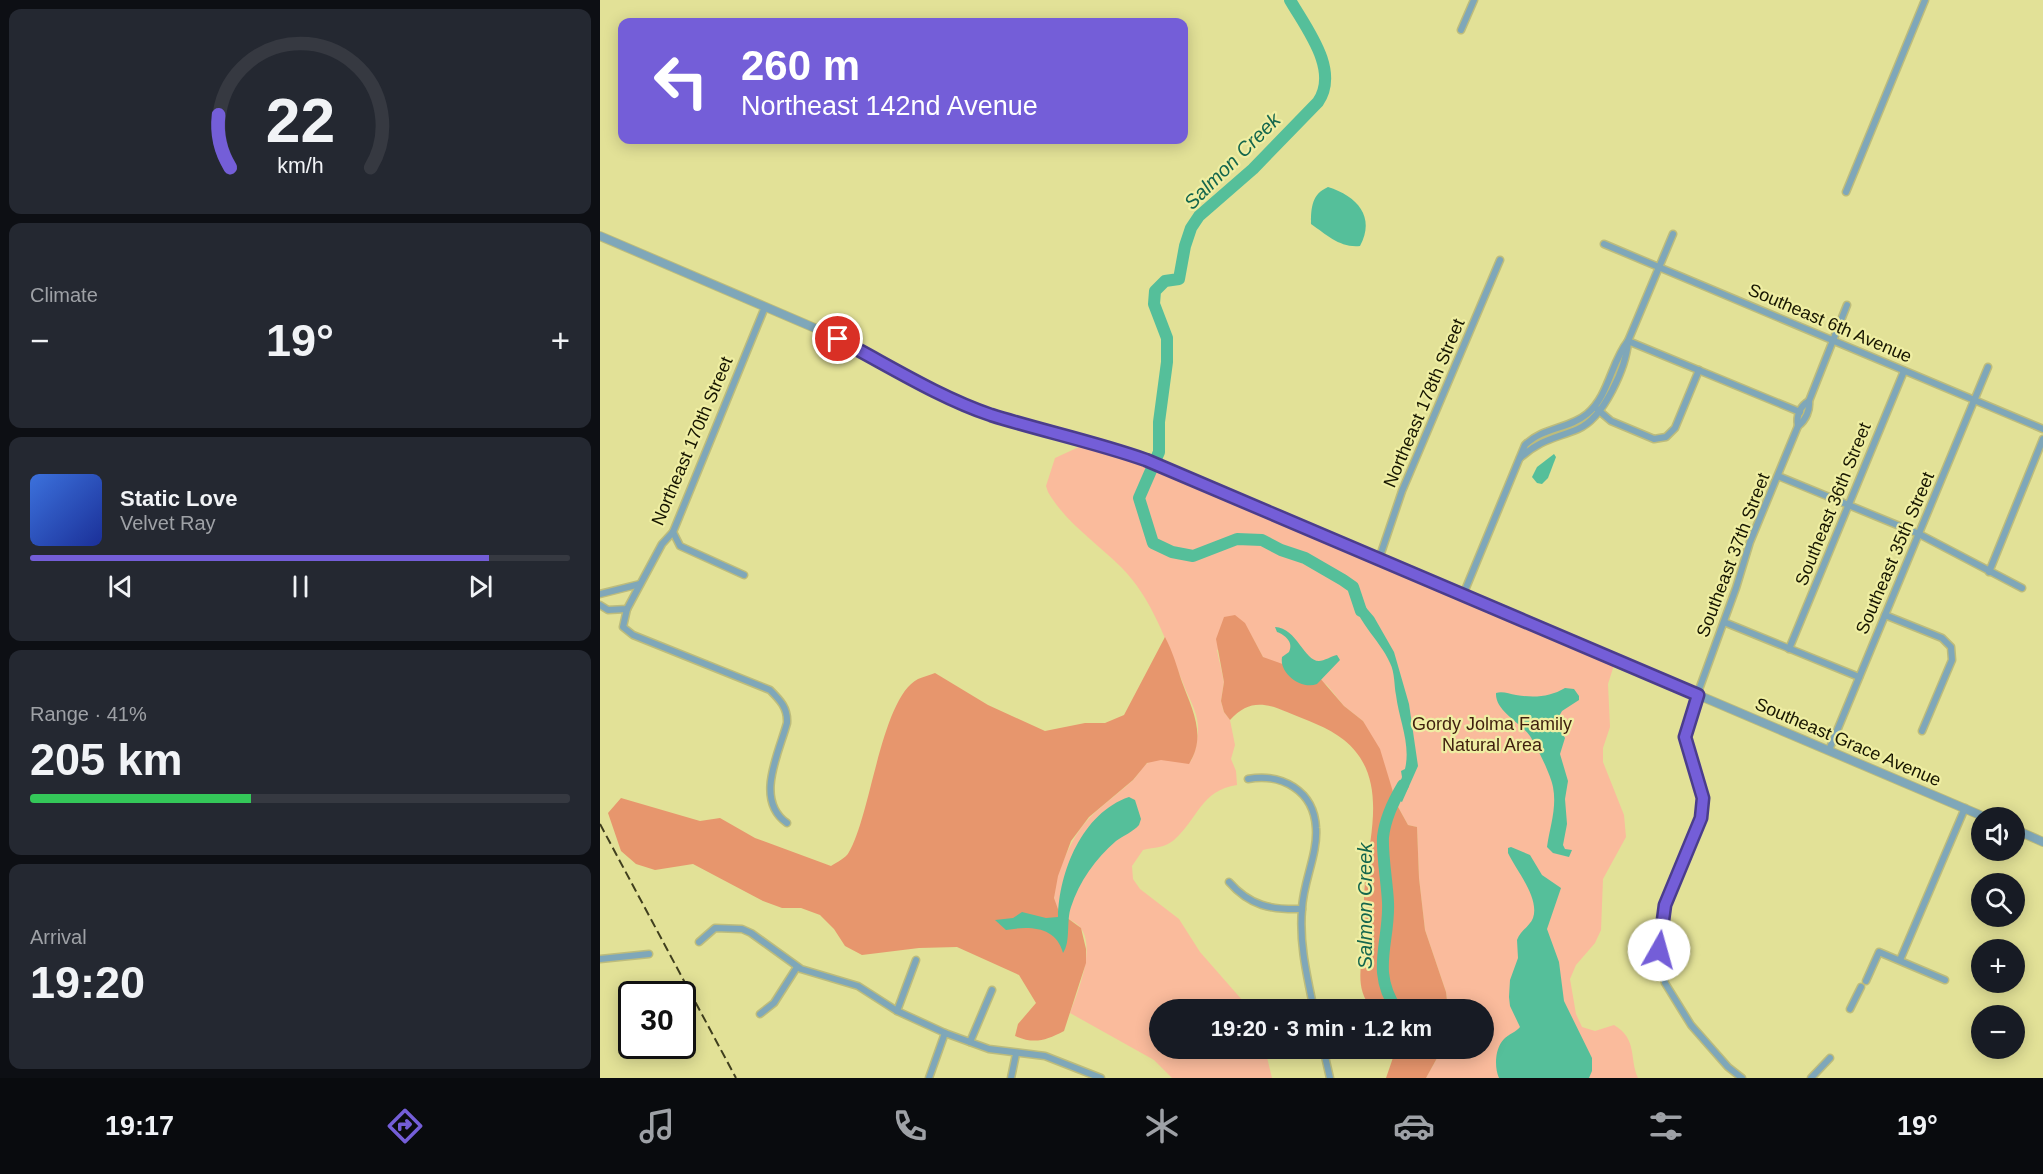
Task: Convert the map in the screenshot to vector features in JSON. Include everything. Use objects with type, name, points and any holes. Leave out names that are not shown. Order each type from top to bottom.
[{"type":"street","points":[[1461,30],[1474,0]]},
{"type":"street","points":[[1846,192],[1925,0]]},
{"type":"street","points":[[1463,595],[1520,458],[1541,441],[1584,425],[1597,409],[1627,353],[1628,341],[1673,234]]},
{"type":"street","name":"Southeast Grace Avenue","points":[[600,236],[824,332],[950,397],[990,414],[1104,445],[1146,460],[1971,811]]},
{"type":"street","name":"Southeast 6th Avenue","points":[[1604,244],[2043,429]]},
{"type":"street","name":"Northeast 178th Street","points":[[1379,559],[1402,491],[1500,261]]},
{"type":"street","name":"Southeast 37th Street","points":[[1798,426],[1803,422],[1847,305]]},
{"type":"street","name":"Northeast 170th Street","points":[[627,609],[662,544],[673,532],[765,307]]},
{"type":"street","points":[[1628,341],[1800,412]]},
{"type":"street","name":"Southeast 35th Street","points":[[1829,750],[1988,367]]},
{"type":"street","points":[[1597,409],[1611,421],[1654,438],[1666,437],[1675,428],[1699,370]]},
{"type":"street","name":"Southeast 36th Street","points":[[1789,649],[1904,371]]},
{"type":"street","name":"Southeast 37th Street","points":[[1742,1078],[1728,1067],[1686,1017],[1665,983],[1659,950],[1665,905],[1701,818],[1703,798],[1685,737],[1750,542],[1798,426],[1803,404],[1809,401]]},
{"type":"street","points":[[1989,572],[2043,439]]},
{"type":"street","points":[[1778,476],[1919,534],[2022,588]]},
{"type":"street","points":[[673,532],[680,546],[744,575]]},
{"type":"street","points":[[600,594],[640,584]]},
{"type":"street","points":[[600,605],[608,610],[627,609],[623,627],[633,635],[770,690],[782,702],[787,723],[772,771],[770,798],[772,808],[787,822]]},
{"type":"street","points":[[1885,615],[1942,638],[1951,647],[1952,660],[1922,730]]},
{"type":"street","points":[[1724,622],[1859,678]]},
{"type":"street","points":[[1248,779],[1263,776],[1277,778],[1293,785],[1304,796],[1313,812],[1316,827],[1315,843],[1306,878],[1302,909],[1303,955],[1312,999]]},
{"type":"street","points":[[1900,960],[1965,808]]},
{"type":"street","points":[[2025,834],[2043,842]]},
{"type":"street","points":[[1229,882],[1240,896],[1257,906],[1276,910],[1302,909]]},
{"type":"street","points":[[699,942],[715,928],[742,929],[764,940],[797,967],[813,975],[858,986],[897,1011],[945,1033],[989,1049],[1045,1056],[1101,1078]]},
{"type":"street","points":[[1866,981],[1879,952],[1945,980]]},
{"type":"street","points":[[600,958],[649,954]]},
{"type":"street","points":[[897,1011],[916,960]]},
{"type":"street","points":[[760,1014],[774,1003],[797,967]]},
{"type":"street","points":[[1850,1009],[1861,987]]},
{"type":"street","points":[[970,1042],[992,990]]},
{"type":"street","points":[[929,1078],[945,1033]]},
{"type":"street","points":[[1011,1078],[1016,1054]]},
{"type":"street","points":[[1811,1078],[1830,1058]]},
{"type":"street","points":[[1326,1059],[1330,1078]]},
{"type":"green space","name":"Gordy Jolma Family Natural Area","points":[[1081,446],[1095,448],[1171,477],[1614,665],[1608,684],[1610,727],[1603,748],[1603,762],[1624,815],[1626,837],[1603,879],[1601,930],[1595,943],[1576,965],[1570,979],[1576,1014],[1582,1027],[1595,1031],[1614,1025],[1622,1031],[1630,1043],[1638,1078],[1426,1078],[1436,1059],[1494,1059],[1494,999],[1447,999],[1425,930],[1419,878],[1417,827],[1408,825],[1397,805],[1383,762],[1363,721],[1344,706],[1327,685],[1308,671],[1273,663],[1263,657],[1251,635],[1217,650],[1224,682],[1221,701],[1224,712],[1230,720],[1235,745],[1231,759],[1236,771],[1237,785],[1215,793],[1171,843],[1143,850],[1132,866],[1133,879],[1140,889],[1179,919],[1200,952],[1241,999],[1149,999],[1149,1057],[1070,1013],[1084,968],[1086,944],[1084,933],[1078,925],[1061,914],[1055,904],[1055,883],[1069,848],[1091,816],[1132,781],[1148,763],[1156,759],[1191,761],[1198,726],[1194,709],[1165,637],[1142,593],[1121,567],[1064,513],[1048,492],[1046,486],[1055,458]]},
{"type":"green space","name":"Gordy Jolma Family Natural Area","points":[[1152,1059],[1267,1059],[1272,1078],[1172,1078]]},
{"type":"shaded area","points":[[1328,187],[1347,196],[1361,209],[1366,226],[1360,246],[1340,243],[1311,224],[1311,212],[1316,197]]},
{"type":"shaded area","points":[[1554,454],[1556,457],[1548,478],[1542,484],[1537,483],[1532,477],[1537,467]]},
{"type":"shaded area","points":[[1351,590],[1374,617],[1394,652],[1409,704],[1418,766],[1402,802],[1395,798],[1402,777],[1401,771],[1405,769],[1407,750],[1397,704],[1393,671],[1385,654],[1356,610]]},
{"type":"shaded area","points":[[1235,615],[1245,623],[1263,657],[1319,677],[1344,706],[1363,721],[1380,749],[1397,805],[1408,825],[1417,827],[1419,878],[1425,930],[1447,999],[1366,999],[1361,986],[1360,971],[1365,881],[1373,819],[1371,785],[1366,769],[1357,754],[1338,735],[1271,706],[1250,706],[1230,720],[1224,712],[1221,701],[1224,682],[1216,639],[1224,617]]},
{"type":"shaded area","points":[[1275,627],[1283,629],[1295,638],[1314,660],[1321,661],[1337,655],[1340,660],[1317,684],[1299,683],[1284,669],[1282,657],[1289,652],[1290,645],[1288,639],[1277,632]]},
{"type":"shaded area","points":[[1165,637],[1196,723],[1197,743],[1194,754],[1189,764],[1161,760],[1147,763],[1133,780],[1089,817],[1071,841],[1058,876],[1054,898],[1059,912],[1081,928],[1086,949],[1086,963],[1064,1031],[1051,1037],[1034,1041],[1015,1036],[1018,1024],[1036,1003],[1019,975],[957,947],[919,948],[862,955],[845,946],[834,929],[820,915],[801,908],[782,908],[763,901],[693,864],[655,870],[636,864],[621,851],[608,813],[621,798],[700,821],[720,818],[755,838],[831,866],[844,858],[857,835],[886,732],[905,690],[918,679],[935,673],[988,705],[1045,731],[1085,723],[1105,723],[1124,715]]},
{"type":"shaded area","points":[[1565,688],[1574,689],[1579,696],[1579,700],[1562,711],[1556,722],[1565,738],[1560,754],[1568,781],[1565,799],[1567,824],[1563,845],[1565,849],[1572,850],[1569,857],[1553,853],[1547,847],[1554,810],[1552,782],[1530,736],[1499,705],[1496,693],[1535,696],[1548,695]]},
{"type":"shaded area","points":[[1129,797],[1135,800],[1141,819],[1139,825],[1116,841],[1095,863],[1083,880],[1071,907],[1067,943],[1063,953],[1054,937],[1048,933],[1032,928],[1006,930],[995,920],[1013,918],[1022,912],[1046,918],[1058,917],[1063,882],[1076,846],[1098,816],[1112,805]]},
{"type":"shaded area","points":[[1511,847],[1530,855],[1542,875],[1561,888],[1547,929],[1559,962],[1564,1001],[1592,1058],[1592,1071],[1589,1078],[1499,1078],[1497,1074],[1496,1058],[1499,1047],[1504,1039],[1520,1027],[1510,1006],[1510,980],[1518,958],[1517,940],[1532,921],[1534,910],[1526,884],[1508,853],[1508,848]]},
{"type":"shaded area","points":[[1393,1059],[1436,1059],[1426,1078],[1386,1078]]},
{"type":"waterway","name":"Salmon Creek","points":[[1290,0],[1312,36],[1323,63],[1324,90],[1318,102],[1253,169],[1199,216],[1191,228],[1185,246],[1179,279],[1165,281],[1155,291],[1154,304],[1167,338],[1167,362],[1159,422],[1159,452],[1139,498],[1153,543],[1172,552],[1193,556],[1237,539],[1262,540],[1281,550],[1305,558],[1353,587],[1361,611]]},
{"type":"waterway","name":"Salmon Creek","points":[[1391,999],[1384,982],[1383,969],[1388,917],[1383,837],[1390,810],[1403,785]]},
{"type":"railway","points":[[600,824],[736,1078]]},
{"type":"route","points":[[838,339],[950,397],[990,414],[1104,445],[1146,460],[1698,695],[1689,717],[1685,737],[1703,798],[1701,818],[1665,905],[1659,950]]}]
